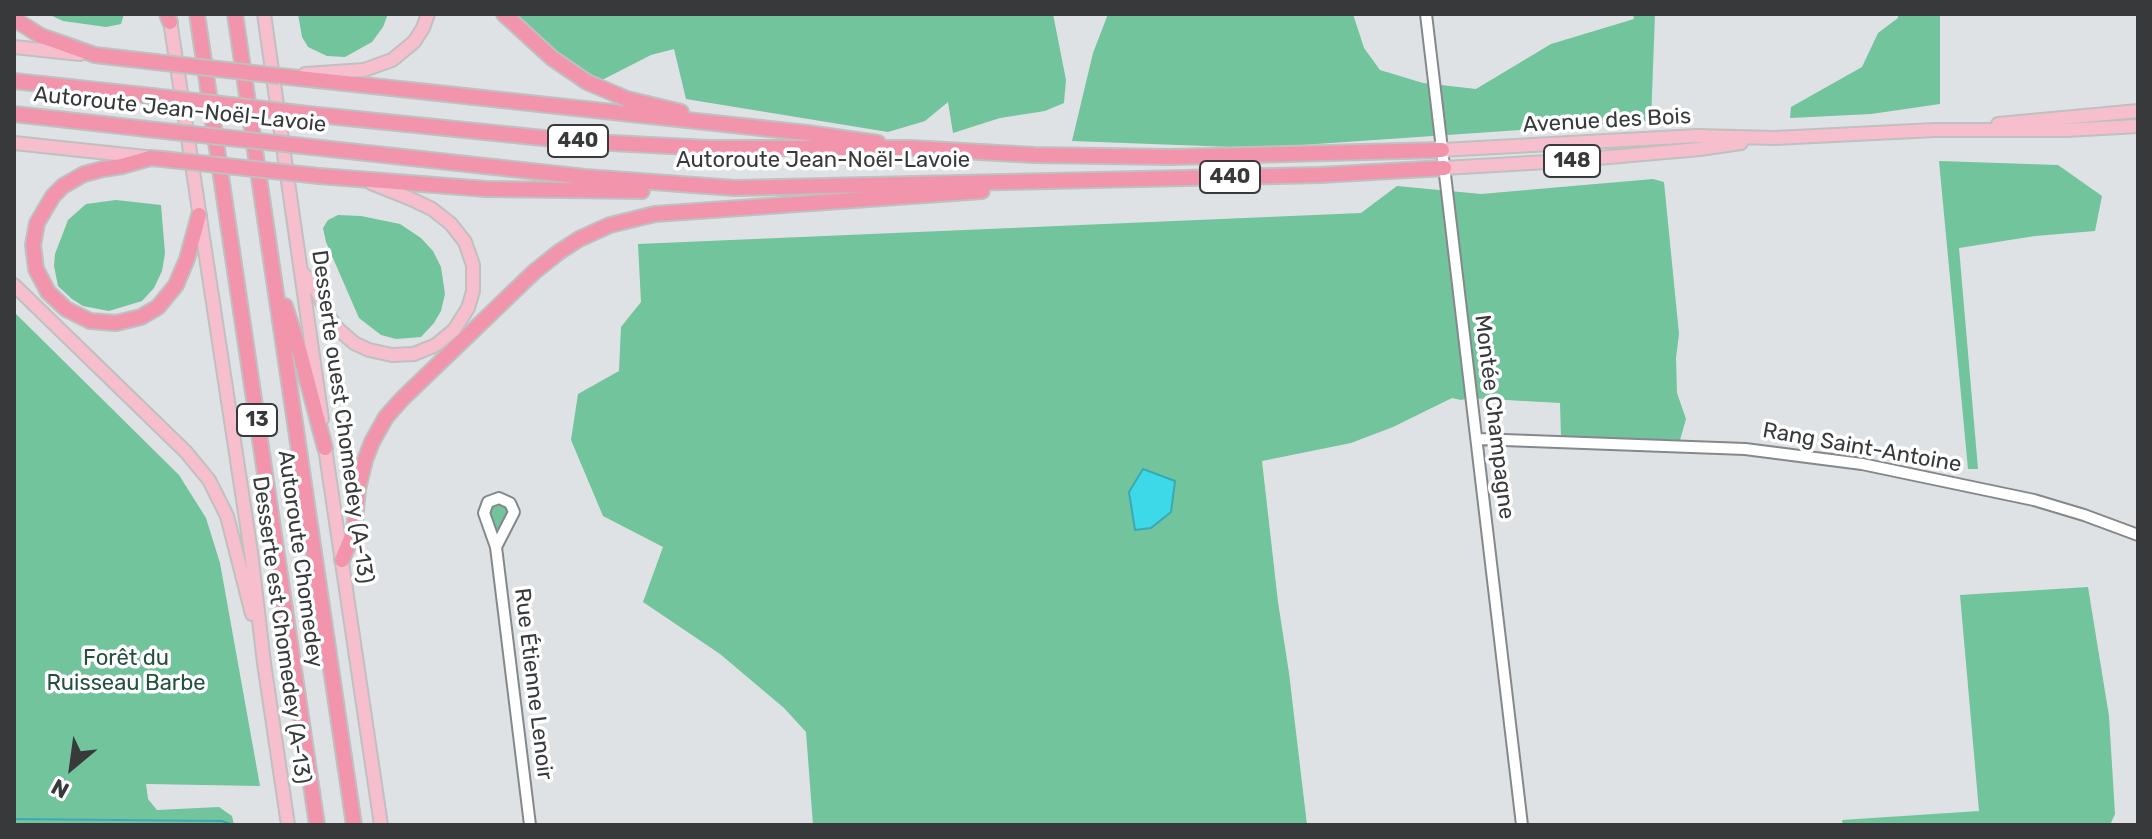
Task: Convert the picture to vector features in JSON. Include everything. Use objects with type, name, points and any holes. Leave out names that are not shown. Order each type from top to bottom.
[{"type":"highway","name":"Autoroute Chomedey","points":[[197,14],[317,825]]},
{"type":"highway","name":"Autoroute Chomedey","points":[[235,14],[354,825]]},
{"type":"highway","points":[[504,14],[552,58],[594,86],[627,99],[744,126]]},
{"type":"highway","points":[[14,19],[41,36],[95,55],[850,138],[910,148]]},
{"type":"highway","name":"Autoroute Jean-Noël-Lavoie","points":[[14,81],[508,135],[659,146],[910,148],[1034,155],[1181,157],[1442,150]]},
{"type":"highway","name":"Autoroute Jean-Noël-Lavoie","points":[[14,114],[585,177],[735,188],[1320,175],[1444,168]]},
{"type":"highway","points":[[199,215],[181,275],[164,301],[150,313],[125,322],[99,323],[73,314],[53,298],[39,276],[33,253],[37,223],[48,202],[63,186],[84,174],[156,158],[364,181],[497,190],[735,188]]},
{"type":"highway","points":[[342,560],[354,531],[358,489],[365,460],[386,417],[534,272],[588,234],[630,219],[669,212],[933,195],[1086,181]]},
{"type":"highway","points":[[272,264],[325,448]]},
{"type":"main road","name":"Desserte ouest Chomedey (A-13)","points":[[266,14],[325,448],[381,825]]},
{"type":"main road","points":[[304,76],[364,70],[392,60],[414,42],[428,14]]},
{"type":"main road","name":"Desserte est Chomedey (A-13)","points":[[169,17],[251,552],[288,825]]},
{"type":"main road","points":[[14,47],[95,55]]},
{"type":"main road","name":"Avenue des Bois","points":[[1935,130],[2138,111]]},
{"type":"main road","name":"Avenue des Bois","points":[[1442,150],[1697,136],[1775,138],[1935,130],[2067,130],[2138,126]]},
{"type":"main road","name":"Avenue des Bois","points":[[1444,168],[1700,149],[1775,138]]},
{"type":"main road","points":[[14,143],[156,158]]},
{"type":"main road","points":[[302,271],[337,328],[354,343],[369,350],[399,356],[422,352],[443,341],[459,324],[471,300],[474,282],[471,257],[461,236],[432,209],[364,181]]},
{"type":"main road","points":[[14,285],[186,452],[209,480],[227,516],[264,663]]},
{"type":"street","name":"Montée Champagne","points":[[1426,14],[1522,825]]},
{"type":"street","name":"Rang Saint-Antoine","points":[[1477,439],[1745,449],[1862,464],[2034,500],[2138,535]]},
{"type":"street","name":"Rue Étienne Lenoir","points":[[496,547],[530,825]]},
{"type":"green space","points":[[48,14],[124,14],[121,24],[106,27],[63,21]]},
{"type":"green space","points":[[298,14],[388,14],[372,42],[345,57],[327,56],[308,47],[302,37]]},
{"type":"green space","points":[[515,14],[1053,14],[1066,80],[1064,103],[1045,111],[1000,118],[953,133],[948,102],[925,121],[888,132],[686,99],[674,49],[651,55],[600,81],[555,52]]},
{"type":"green space","points":[[1108,14],[1353,14],[1364,48],[1380,70],[1423,83],[1476,89],[1551,44],[1634,19],[1633,14],[1655,14],[1651,121],[1258,148],[1072,141],[1093,53]]},
{"type":"green space","points":[[1898,14],[1940,14],[1940,104],[1871,114],[1790,118],[1791,107],[1862,67],[1878,33],[1898,18]]},
{"type":"green space","points":[[1939,161],[2058,165],[2102,196],[2095,231],[2035,236],[1959,248],[1978,469],[1968,469]]},
{"type":"green space","points":[[1653,179],[1664,182],[1679,334],[1677,393],[1686,419],[1680,440],[1561,437],[1560,403],[1452,398],[1393,427],[1351,443],[1262,461],[1307,825],[813,825],[806,732],[784,708],[720,654],[643,602],[663,547],[603,516],[571,440],[578,394],[619,371],[621,327],[641,302],[638,244],[1361,213],[1397,186],[1481,194]]},
{"type":"green space","points":[[116,200],[161,205],[165,253],[162,271],[154,288],[142,301],[109,311],[83,306],[72,299],[58,286],[54,266],[55,254],[68,220],[86,204]]},
{"type":"green space","points":[[338,215],[400,224],[421,238],[433,251],[441,267],[445,294],[441,311],[421,337],[396,339],[381,335],[359,318],[326,242],[323,228],[328,220]]},
{"type":"green space","name":"Forêt du Ruisseau Barbe","points":[[14,312],[179,475],[206,518],[220,563],[260,786],[146,784],[148,799],[157,810],[219,807],[232,816],[234,825],[14,825]]},
{"type":"green space","points":[[498,505],[504,506],[508,513],[498,533],[494,531],[490,513]]},
{"type":"green space","points":[[2088,587],[2109,716],[2115,814],[2110,825],[1843,825],[1842,820],[1979,811],[1960,595]]},
{"type":"water","points":[[1143,469],[1175,481],[1171,512],[1151,528],[1135,530],[1129,492]]},
{"type":"waterway","points":[[14,819],[222,821],[233,825]]}]
